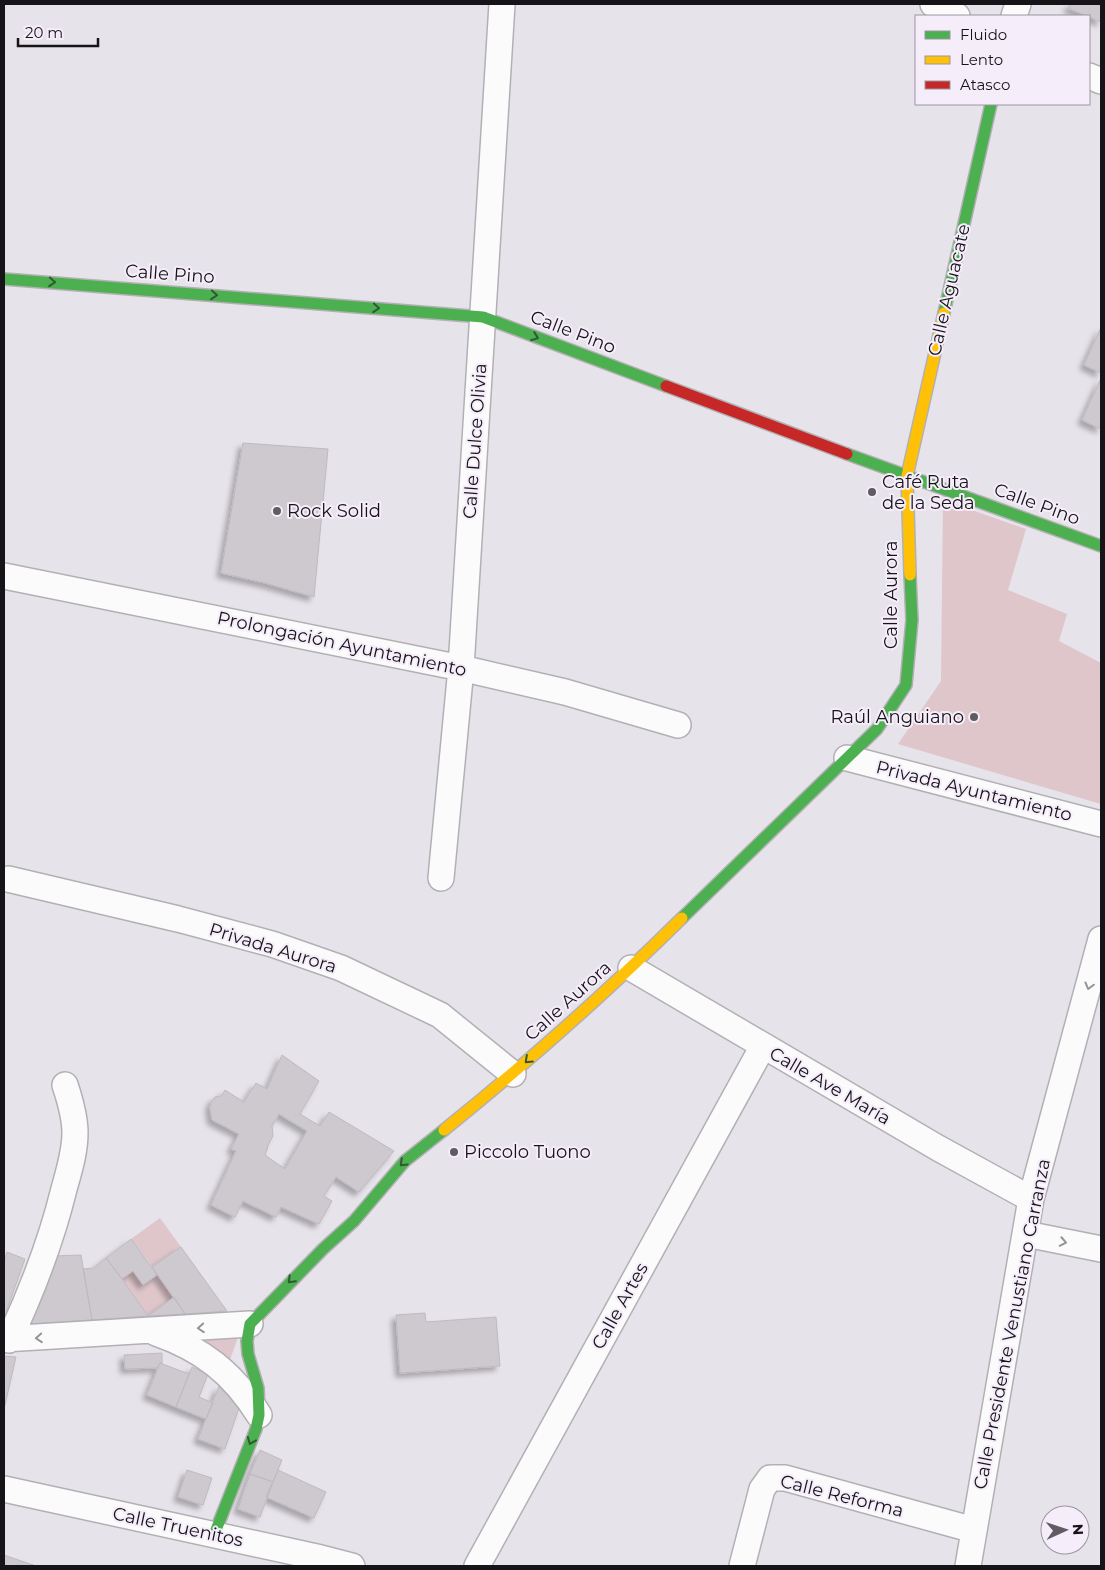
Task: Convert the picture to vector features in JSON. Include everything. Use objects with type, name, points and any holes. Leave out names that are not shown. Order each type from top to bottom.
[{"type":"street","name":"Calle Dulce Olivia","points":[[441,878],[461,668],[502,4]]},
{"type":"street","points":[[933,4],[956,15]]},
{"type":"street","name":"Calle Aguacate","points":[[907,476],[991,105]]},
{"type":"street","name":"Calle Pino","points":[[4,279],[483,317],[907,476],[1101,546]]},
{"type":"street","name":"Calle Aurora","points":[[250,1324],[288,1284],[354,1221],[405,1161],[513,1074],[631,968],[877,729],[906,685],[912,620],[907,476]]},
{"type":"street","name":"Prolongación Ayuntamiento","points":[[4,576],[461,668],[565,692],[678,725]]},
{"type":"street","name":"Privada Ayuntamiento","points":[[847,758],[1101,824]]},
{"type":"street","name":"Privada Aurora","points":[[8,879],[178,919],[272,944],[341,968],[440,1015],[513,1074]]},
{"type":"street","name":"Calle Presidente Venustiano Carranza","points":[[968,1566],[1031,1199],[1101,939]]},
{"type":"street","name":"Calle Ave María","points":[[631,968],[938,1148],[1031,1199]]},
{"type":"street","name":"Calle Artes","points":[[477,1566],[763,1046]]},
{"type":"street","points":[[65,1085],[71,1102],[75,1135],[70,1166],[52,1235],[39,1271],[6,1340],[250,1324],[247,1341],[248,1354],[258,1388],[259,1414],[256,1428],[214,1535]]},
{"type":"street","points":[[1026,1234],[1101,1249]]},
{"type":"street","points":[[148,1331],[197,1351],[219,1366],[243,1391],[259,1414]]},
{"type":"street","name":"Calle Reforma","points":[[742,1566],[762,1489],[770,1478],[785,1478],[974,1530]]},
{"type":"street","name":"Calle Truenitos","points":[[4,1489],[352,1566]]},
{"type":"shaded area","points":[[943,500],[1026,529],[1008,590],[1067,614],[1059,641],[1101,663],[1101,804],[898,744],[941,681]]},
{"type":"shaded area","points":[[160,1218],[181,1247],[152,1267],[131,1239]]},
{"type":"shaded area","points":[[133,1271],[143,1285],[157,1275],[174,1297],[148,1316],[122,1279]]},
{"type":"shaded area","points":[[238,1337],[230,1360],[199,1340]]},
{"type":"building","points":[[1070,4],[1101,4],[1101,22],[1090,17],[1090,15],[1084,15],[1068,8]]},
{"type":"building","points":[[1101,327],[1101,373],[1084,365]]},
{"type":"building","points":[[1101,378],[1101,429],[1082,420]]},
{"type":"building","name":"Rock Solid","points":[[243,443],[328,449],[314,597],[221,573]]},
{"type":"building","points":[[282,1055],[319,1081],[300,1114],[320,1126],[329,1112],[394,1151],[359,1192],[336,1177],[324,1196],[332,1201],[319,1224],[281,1207],[276,1217],[243,1201],[235,1217],[211,1205],[236,1151],[231,1149],[239,1134],[212,1120],[211,1102],[215,1097],[221,1096],[225,1090],[244,1102],[256,1083],[267,1089]],"holes":[[[279,1114],[307,1131],[285,1169],[265,1155],[273,1136],[272,1126]]]},
{"type":"building","points":[[131,1239],[157,1275],[143,1285],[133,1271],[122,1279],[106,1258]]},
{"type":"building","points":[[181,1247],[227,1311],[185,1314],[152,1267]]},
{"type":"building","points":[[7,1252],[25,1259],[4,1318],[4,1261]]},
{"type":"building","points":[[81,1255],[92,1320],[29,1324],[55,1256]]},
{"type":"building","points":[[106,1258],[148,1316],[92,1320],[83,1269],[94,1268]]},
{"type":"building","points":[[174,1297],[185,1314],[148,1316]]},
{"type":"building","points":[[425,1313],[426,1322],[496,1317],[500,1366],[400,1373],[396,1315]]},
{"type":"building","points":[[162,1353],[162,1364],[160,1363],[157,1368],[125,1369],[124,1355]]},
{"type":"building","points":[[4,1356],[16,1357],[5,1405],[4,1404]]},
{"type":"building","points":[[160,1363],[189,1374],[176,1407],[147,1395]]},
{"type":"building","points":[[192,1367],[208,1374],[199,1397],[213,1403],[206,1419],[176,1407]]},
{"type":"building","points":[[219,1386],[239,1408],[225,1449],[198,1439]]},
{"type":"building","points":[[260,1450],[282,1460],[273,1482],[250,1474]]},
{"type":"building","points":[[187,1470],[212,1478],[203,1505],[178,1497]]},
{"type":"building","points":[[278,1470],[326,1492],[314,1518],[266,1497]]},
{"type":"building","points":[[250,1474],[273,1482],[260,1517],[238,1509]]},
{"type":"building","points":[[4,1555],[36,1566],[4,1566]]},
{"type":"traffic: fast","points":[[944,313],[991,105]]},
{"type":"traffic: fast","points":[[4,279],[483,317],[666,386]]},
{"type":"traffic: fast","points":[[847,454],[1101,546]]},
{"type":"traffic: fast","points":[[682,918],[877,729],[906,685],[912,620],[910,575]]},
{"type":"traffic: fast","points":[[214,1535],[256,1429],[259,1415],[258,1388],[248,1354],[247,1341],[250,1324],[323,1249],[354,1221],[405,1161],[444,1130]]},
{"type":"traffic: slow","points":[[910,575],[907,476],[944,313]]},
{"type":"traffic: slow","points":[[444,1130],[566,1027],[682,918]]},
{"type":"traffic: jam","points":[[666,386],[847,454]]},
{"type":"place","name":"Café Ruta de la Seda","points":[[872,492]]},
{"type":"place","name":"Rock Solid","points":[[277,511]]},
{"type":"place","name":"Raúl Anguiano","points":[[974,717]]},
{"type":"place","name":"Piccolo Tuono","points":[[454,1152]]}]
